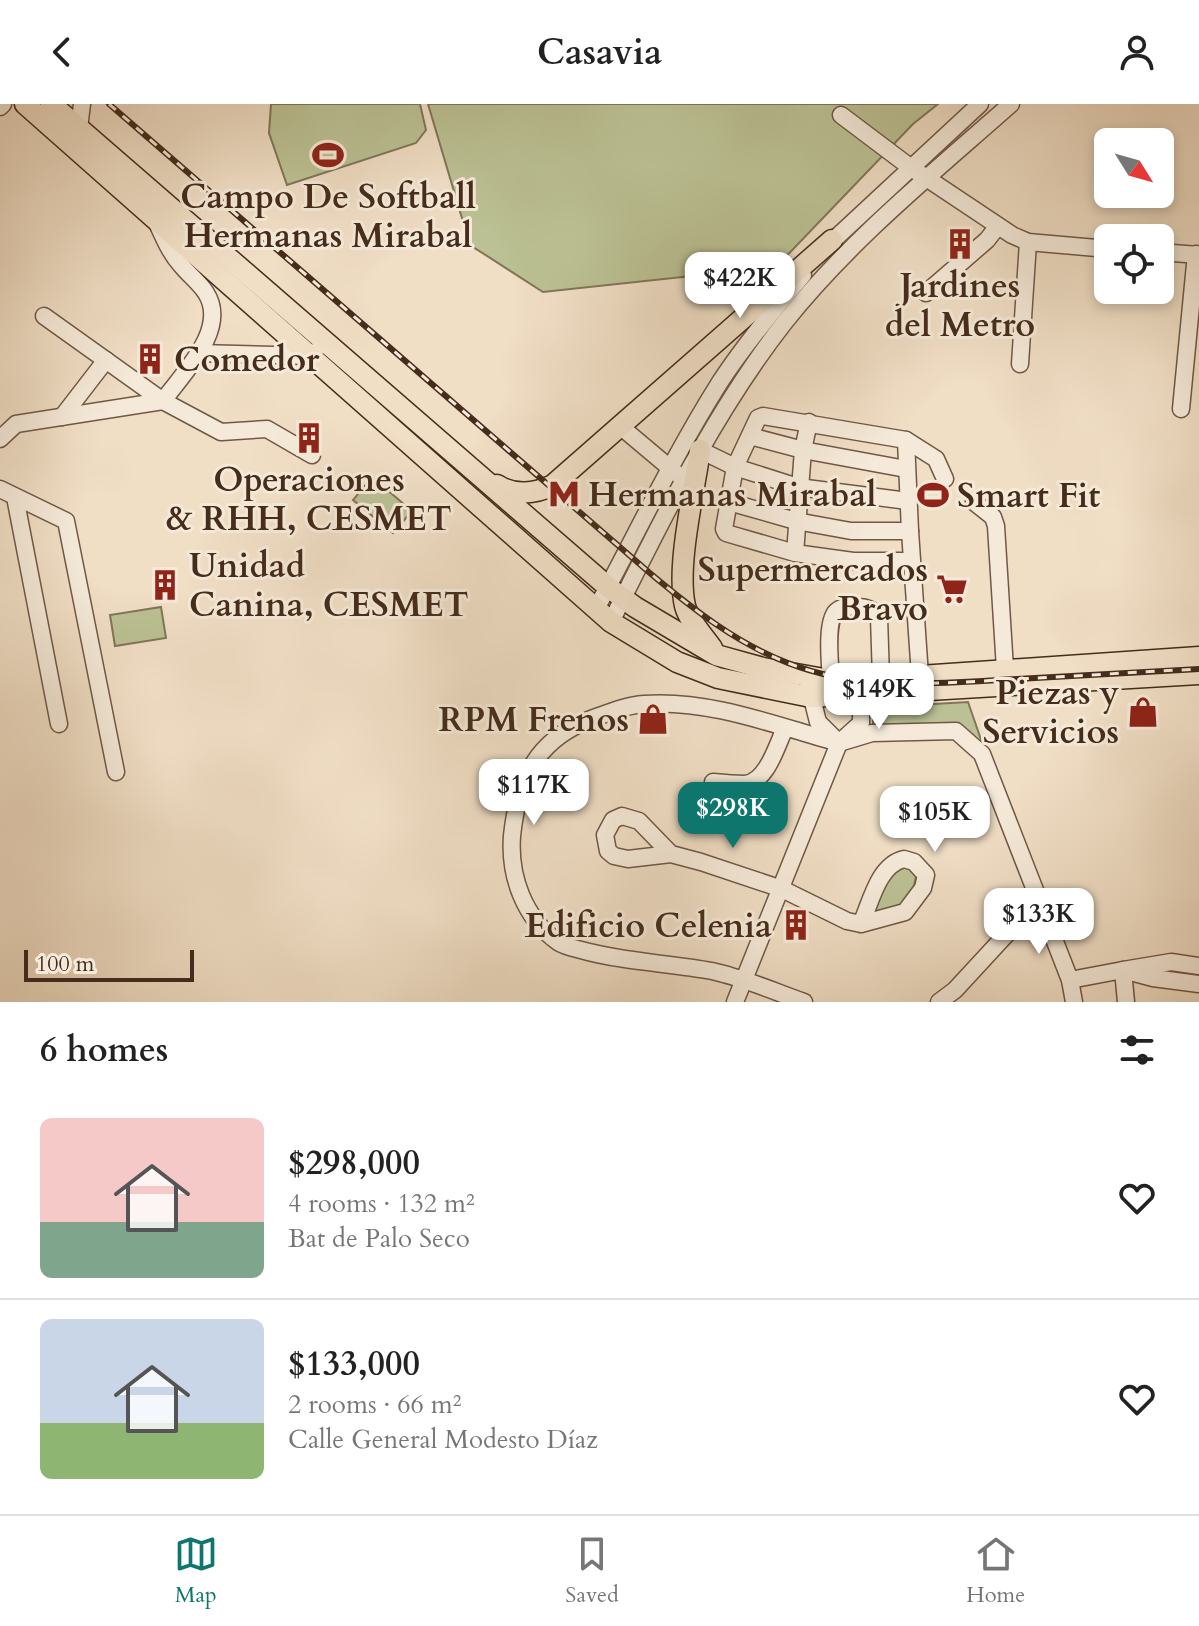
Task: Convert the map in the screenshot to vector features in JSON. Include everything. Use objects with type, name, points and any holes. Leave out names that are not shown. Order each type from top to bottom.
[{"type":"main road","points":[[25,104],[154,218],[469,469],[615,593],[716,655],[763,668],[861,685],[1199,674]]},
{"type":"main road","points":[[51,104],[603,616],[677,662],[718,678],[811,697],[881,678],[1199,657]]},
{"type":"main road","points":[[469,469],[506,491],[542,491],[573,469],[832,240]]},
{"type":"main road","points":[[700,450],[683,559],[683,582],[689,614],[716,655]]},
{"type":"street","points":[[79,128],[82,104]]},
{"type":"street","points":[[603,616],[671,468],[721,381],[760,326],[832,240],[980,104]]},
{"type":"street","points":[[615,593],[700,450],[759,357],[787,320],[846,254],[1011,104]]},
{"type":"street","points":[[841,115],[910,167],[998,226],[1028,242],[1094,248]]},
{"type":"street","points":[[0,439],[8,425],[163,401],[198,353],[212,322],[211,305],[206,292],[173,254],[154,218]]},
{"type":"street","points":[[926,293],[987,240],[998,226]]},
{"type":"street","points":[[1020,364],[1028,242]]},
{"type":"street","points":[[1174,253],[1197,254],[1181,409]]},
{"type":"street","points":[[44,316],[163,401],[221,432],[267,429],[312,455]]},
{"type":"street","points":[[198,353],[317,350]]},
{"type":"street","points":[[62,417],[106,360]]},
{"type":"street","points":[[911,561],[853,561],[795,553],[726,533],[724,529],[735,467],[758,418],[763,416],[906,440],[936,459],[945,479]]},
{"type":"street","points":[[795,553],[798,487],[809,422]]},
{"type":"street","points":[[620,426],[684,481]]},
{"type":"street","points":[[750,436],[803,450],[906,469]]},
{"type":"street","points":[[906,440],[920,676]]},
{"type":"street","points":[[700,450],[735,467],[798,487],[908,501]]},
{"type":"street","points":[[7,493],[59,724]]},
{"type":"street","points":[[7,493],[66,521],[116,772]]},
{"type":"street","points":[[729,502],[796,521],[851,531],[910,531]]},
{"type":"street","points":[[974,502],[993,517],[996,526],[1005,669]]},
{"type":"street","points":[[831,679],[828,651],[834,614],[839,609],[854,606],[871,610],[879,617],[881,678]]},
{"type":"street","points":[[807,676],[818,722],[839,743]]},
{"type":"street","points":[[735,1002],[839,743],[861,723],[861,685]]},
{"type":"street","points":[[804,1002],[744,979],[603,956],[560,944],[538,924],[525,903],[511,859],[516,813],[529,770],[554,738],[582,722],[643,704],[698,707],[839,743],[872,733],[956,731],[982,754],[989,768],[1070,980],[1074,1002]]},
{"type":"street","points":[[713,782],[748,784],[756,781],[763,774],[785,728]]},
{"type":"street","points":[[671,854],[743,874],[847,921],[861,924]]},
{"type":"street","points":[[939,1002],[955,990],[1038,900]]},
{"type":"street","points":[[1070,980],[1171,962],[1199,966]]},
{"type":"street","points":[[1123,970],[1153,978],[1199,984]]},
{"type":"street","points":[[1123,970],[1126,1002]]},
{"type":"green space","name":"Campo De Softball Hermanas Mirabal","points":[[271,104],[420,104],[426,130],[416,143],[287,185],[269,133]]},
{"type":"green space","points":[[428,104],[938,104],[913,124],[776,267],[543,292],[470,245]]},
{"type":"green space","points":[[372,477],[412,511],[393,533],[353,500]]},
{"type":"green space","points":[[161,607],[166,638],[115,646],[110,615]]},
{"type":"green space","points":[[968,702],[985,751],[972,738],[873,726],[873,716],[881,707]]},
{"type":"green space","points":[[906,865],[917,872],[913,891],[901,908],[871,913],[891,868]]},
{"type":"railway","points":[[109,104],[651,574],[699,612],[751,646],[816,672],[872,682],[959,682],[1199,669]]},
{"type":"place","name":"Campo De Softball Hermanas Mirabal","points":[[328,155]]},
{"type":"place","name":"Jardines del Metro","points":[[960,244]]},
{"type":"place","name":"Comedor","points":[[150,359]]},
{"type":"place","name":"Operaciones & RHH, CESMET","points":[[309,438]]},
{"type":"place","name":"Hermanas Mirabal","points":[[564,494]]},
{"type":"place","name":"Smart Fit","points":[[933,495]]},
{"type":"place","name":"Unidad Canina, CESMET","points":[[165,585]]},
{"type":"place","name":"Supermercados Bravo","points":[[952,589]]},
{"type":"place","name":"Piezas y Servicios","points":[[1143,712]]},
{"type":"place","name":"RPM Frenos","points":[[653,719]]},
{"type":"place","name":"Edificio Celenia","points":[[796,925]]}]
